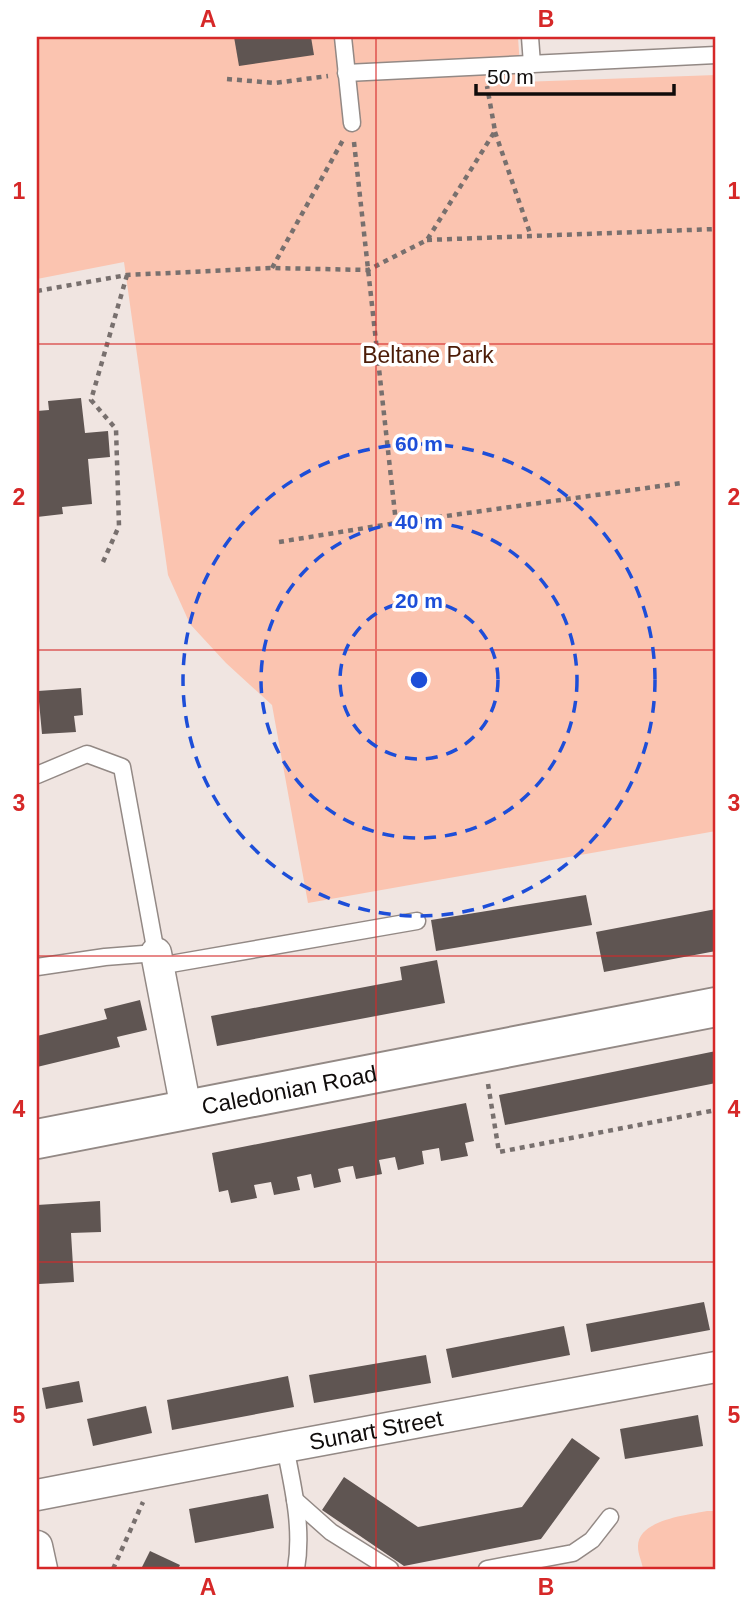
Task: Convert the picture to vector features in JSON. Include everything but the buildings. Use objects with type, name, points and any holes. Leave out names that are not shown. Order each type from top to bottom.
[{"type":"main road","name":"Caledonian Road","points":[[37,1139],[716,1007]]},
{"type":"main road","name":"Caledonian Road","points":[[544,1040],[664,1032],[716,1023]]},
{"type":"street","points":[[157,959],[186,1109]]},
{"type":"street","name":"Sunart Street","points":[[37,1495],[716,1367]]},
{"type":"street","points":[[37,1546],[42,1569]]},
{"type":"lane","points":[[343,37],[352,123]]},
{"type":"lane","points":[[530,37],[532,64]]},
{"type":"lane","points":[[346,73],[716,55]]},
{"type":"lane","points":[[37,775],[87,754],[122,767],[157,959]]},
{"type":"lane","points":[[37,967],[105,957],[157,959],[417,921]]},
{"type":"lane","points":[[285,1447],[295,1500],[299,1552],[296,1569]]},
{"type":"lane","points":[[295,1500],[331,1532],[390,1569]]},
{"type":"lane","points":[[487,1569],[572,1553],[592,1541],[610,1517]]},
{"type":"path","points":[[484,66],[495,131],[531,236]]},
{"type":"path","points":[[227,79],[275,83],[346,73]]},
{"type":"path","points":[[272,268],[352,123]]},
{"type":"path","points":[[352,123],[396,523]]},
{"type":"path","points":[[428,240],[495,131]]},
{"type":"path","points":[[37,291],[127,275],[272,268],[368,270],[428,240],[716,229]]},
{"type":"path","points":[[103,562],[119,526],[116,429],[91,400],[127,275]]},
{"type":"path","points":[[279,542],[682,483]]},
{"type":"path","points":[[482,1052],[499,1152],[716,1110]]},
{"type":"path","points":[[113,1569],[145,1498],[161,1471]]},
{"type":"green space","name":"Beltane Park","points":[[37,37],[518,37],[521,82],[716,75],[716,831],[308,903],[272,705],[226,663],[190,624],[168,575],[124,262],[37,279]]},
{"type":"green space","points":[[716,1511],[716,1569],[643,1569],[638,1547],[640,1538],[646,1531],[665,1520]]}]
